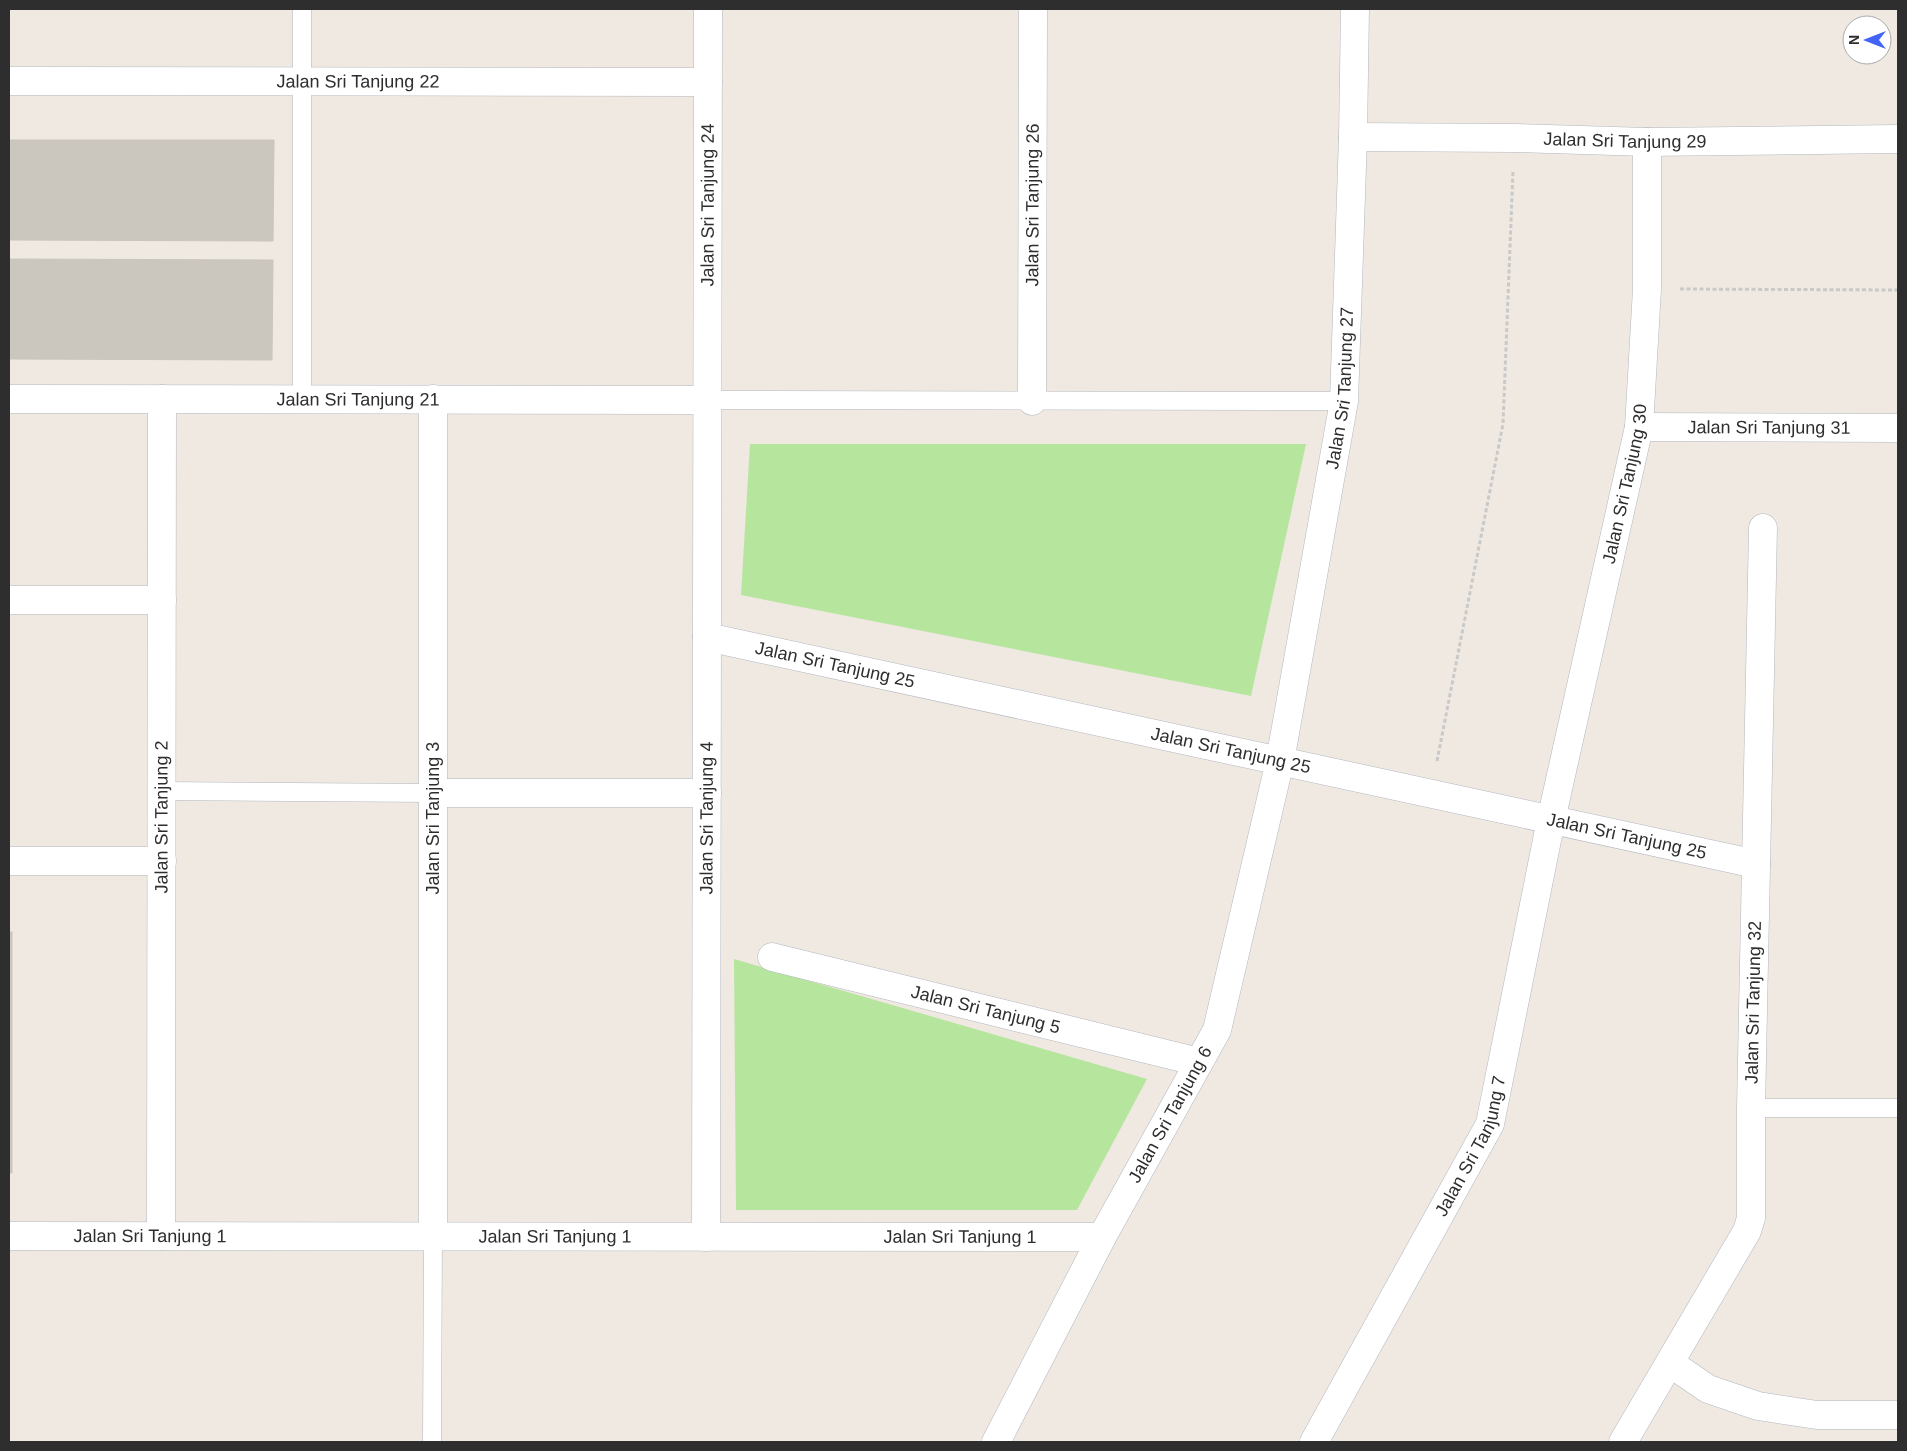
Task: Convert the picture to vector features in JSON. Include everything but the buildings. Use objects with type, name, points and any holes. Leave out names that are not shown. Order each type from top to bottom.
[{"type":"street","name":"Jalan Sri Tanjung 24","points":[[708,9],[708,400]]},
{"type":"street","name":"Jalan Sri Tanjung 26","points":[[1032,401],[1033,9]]},
{"type":"street","name":"Jalan Sri Tanjung 27","points":[[1280,761],[1344,401],[1353,137],[1355,9]]},
{"type":"street","name":"Jalan Sri Tanjung 22","points":[[9,81],[708,82]]},
{"type":"street","name":"Jalan Sri Tanjung 29","points":[[1353,137],[1515,138],[1647,142],[1898,139]]},
{"type":"street","name":"Jalan Sri Tanjung 30","points":[[1551,820],[1639,427],[1647,289],[1647,142]]},
{"type":"street","name":"Jalan Sri Tanjung 21","points":[[9,399],[708,400]]},
{"type":"street","name":"Jalan Sri Tanjung 2","points":[[161,1236],[162,399]]},
{"type":"street","name":"Jalan Sri Tanjung 3","points":[[433,399],[433,1236]]},
{"type":"street","name":"Jalan Sri Tanjung 4","points":[[706,1237],[708,400]]},
{"type":"street","name":"Jalan Sri Tanjung 31","points":[[1639,427],[1898,428]]},
{"type":"street","name":"Jalan Sri Tanjung 32","points":[[1623,1442],[1747,1231],[1751,1218],[1751,1108],[1763,528]]},
{"type":"street","points":[[9,600],[162,600]]},
{"type":"street","name":"Jalan Sri Tanjung 25","points":[[707,636],[1756,864]]},
{"type":"street","name":"Jalan Sri Tanjung 6","points":[[996,1442],[1102,1237],[1217,1030],[1280,761]]},
{"type":"street","points":[[433,793],[706,793]]},
{"type":"street","name":"Jalan Sri Tanjung 7","points":[[1314,1442],[1490,1124],[1551,820]]},
{"type":"street","points":[[9,861],[162,861]]},
{"type":"street","name":"Jalan Sri Tanjung 5","points":[[772,957],[1199,1062]]},
{"type":"street","name":"Jalan Sri Tanjung 1","points":[[9,1236],[1102,1237]]},
{"type":"street","points":[[1670,1363],[1708,1389],[1758,1406],[1817,1415],[1898,1415]]},
{"type":"lane","points":[[302,9],[302,399]]},
{"type":"lane","points":[[708,400],[1344,401]]},
{"type":"lane","points":[[162,792],[433,793]]},
{"type":"lane","points":[[1751,1108],[1898,1108]]},
{"type":"lane","points":[[432,1442],[433,1236]]},
{"type":"path","points":[[1430,793],[1503,424],[1515,138]]},
{"type":"path","points":[[1647,289],[1898,290]]},
{"type":"green space","points":[[750,444],[1306,444],[1251,696],[741,595]]},
{"type":"green space","points":[[734,959],[1147,1079],[1077,1210],[736,1210]]}]
